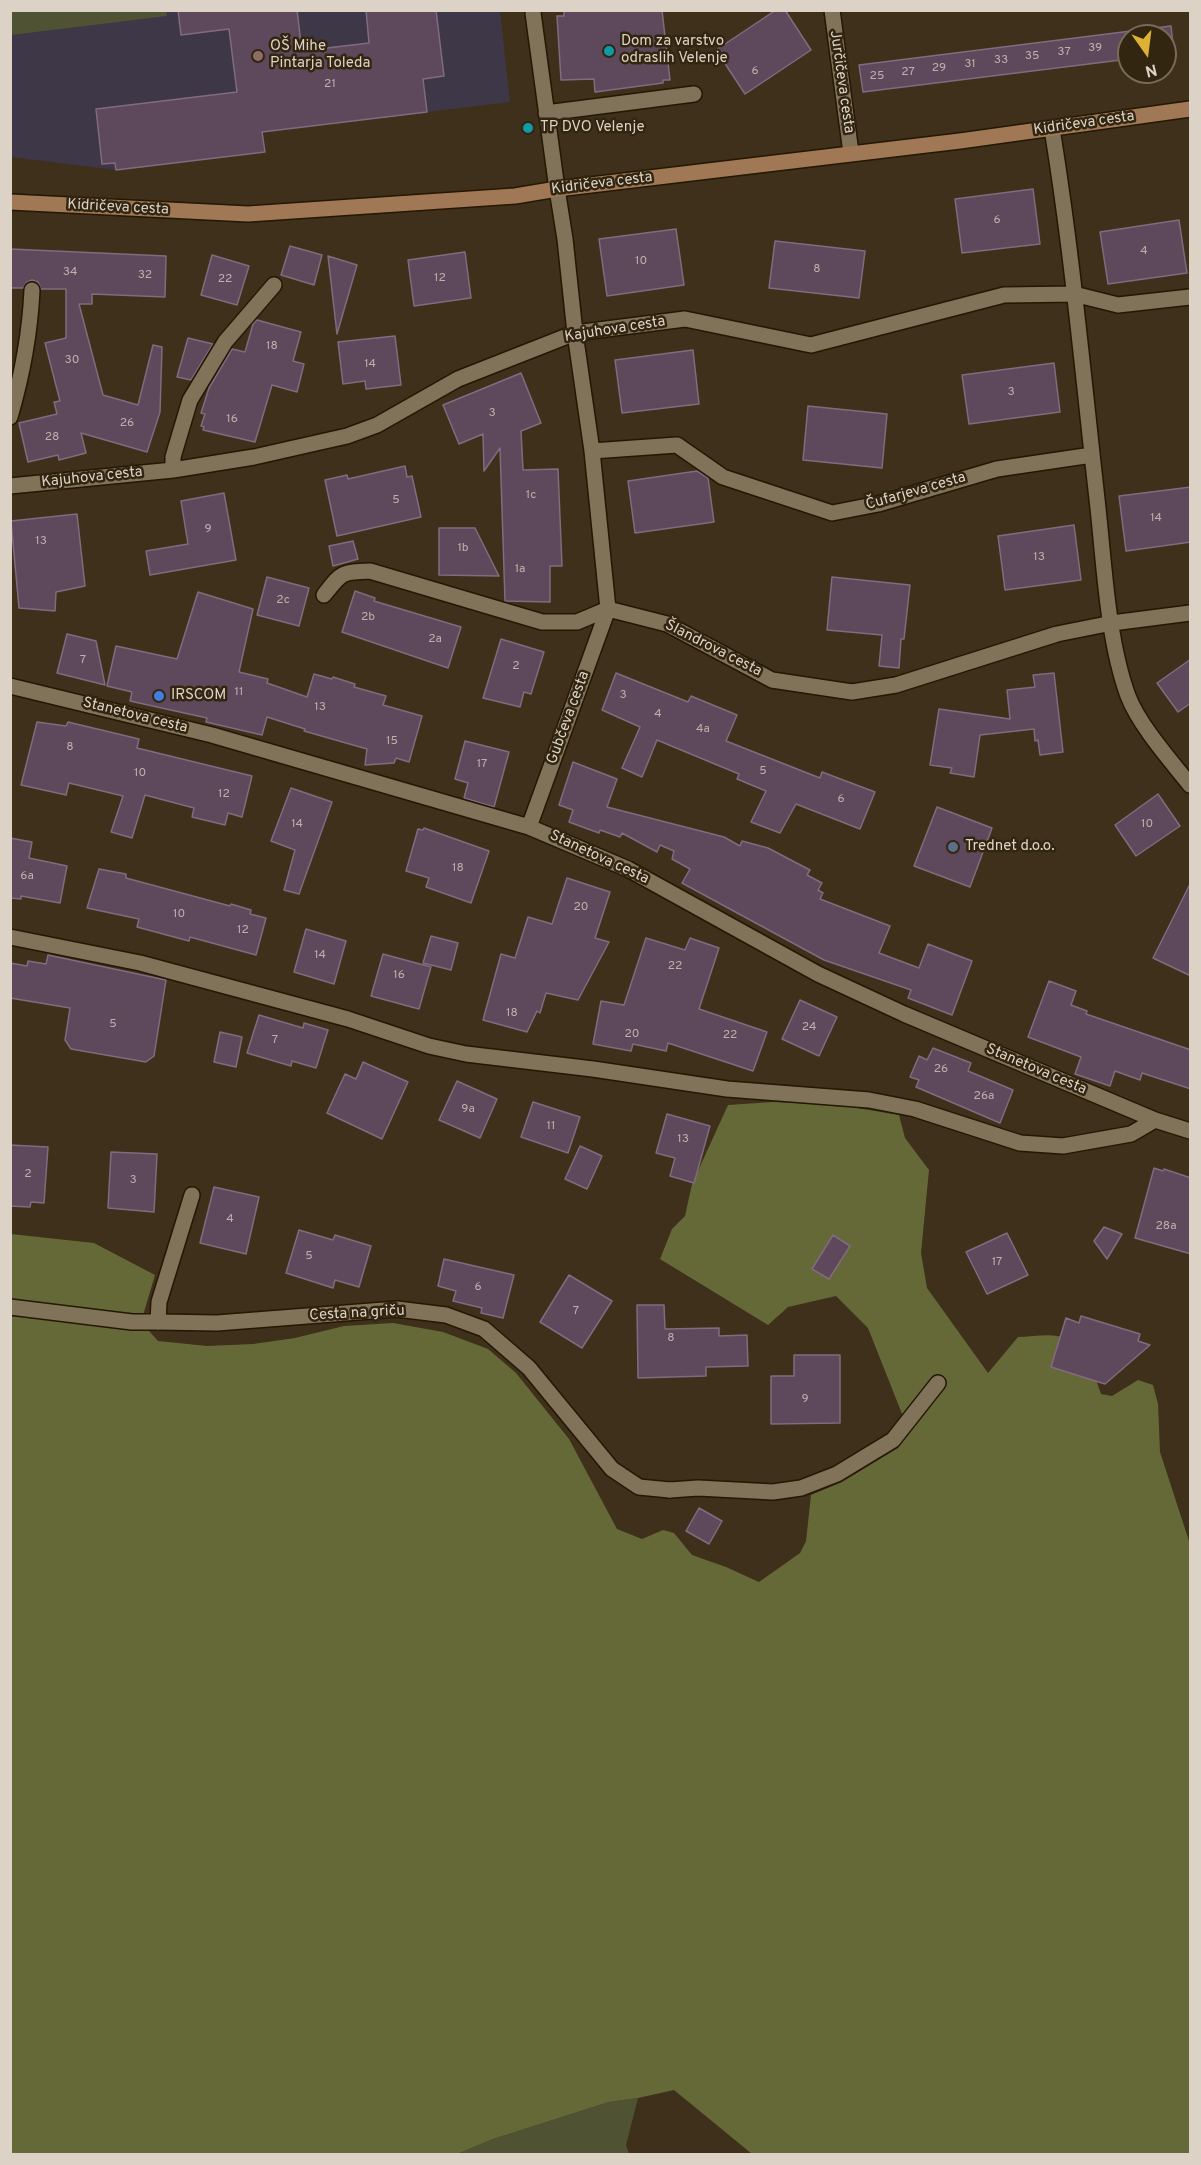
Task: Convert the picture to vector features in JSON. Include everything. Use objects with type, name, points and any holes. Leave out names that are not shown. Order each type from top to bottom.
[{"type":"main road","name":"Kidričeva cesta","points":[[10,202],[248,214],[515,196],[1052,129],[1191,109]]},
{"type":"street","name":"Jurčičeva cesta","points":[[832,10],[851,153]]},
{"type":"street","points":[[324,595],[341,574],[349,571],[370,571],[542,622],[577,622],[608,609],[592,451],[533,13]]},
{"type":"street","points":[[546,112],[694,94]]},
{"type":"street","points":[[1052,129],[1074,294],[1112,623],[1129,698],[1154,739],[1191,785]]},
{"type":"street","points":[[173,470],[173,457],[190,400],[225,342],[274,285]]},
{"type":"street","points":[[10,417],[21,376],[31,315],[32,290]]},
{"type":"street","name":"Kajuhova cesta","points":[[10,486],[173,470],[254,458],[347,436],[377,425],[458,379],[575,333],[685,319],[811,345],[1004,295],[1074,294],[1118,305],[1191,297]]},
{"type":"street","name":"Čufarjeva cesta","points":[[592,451],[677,445],[723,477],[832,513],[878,504],[997,469],[1092,455]]},
{"type":"street","name":"Šlandrova cesta","points":[[608,609],[668,624],[772,680],[852,692],[896,685],[1057,634],[1112,623],[1191,613]]},
{"type":"street","name":"Gubčeva cesta","points":[[529,827],[608,609]]},
{"type":"street","name":"Stanetova cesta","points":[[10,686],[212,735],[529,827],[628,869],[818,974],[904,1014],[1155,1120],[1191,1131]]},
{"type":"street","points":[[10,937],[151,966],[348,1019],[429,1046],[466,1054],[593,1069],[727,1089],[869,1100],[915,1109],[1020,1143],[1063,1146],[1131,1134],[1155,1120]]},
{"type":"street","points":[[158,1322],[159,1302],[192,1196]]},
{"type":"street","name":"Cesta na griču","points":[[10,1307],[132,1322],[229,1322],[397,1309],[446,1315],[484,1329],[529,1368],[612,1469],[639,1487],[670,1490],[698,1488],[773,1492],[801,1488],[837,1474],[893,1440],[938,1383]]},
{"type":"shaded area","name":"OŠ Mihe Pintarja Toleda","points":[[11,11],[500,11],[510,102],[263,132],[265,152],[116,170],[11,157]]},
{"type":"green space","points":[[166,10],[167,16],[11,35],[11,11]]},
{"type":"green space","points":[[773,1102],[833,1104],[899,1115],[905,1138],[929,1170],[921,1253],[927,1288],[988,1373],[1018,1337],[1052,1335],[1067,1339],[1082,1350],[1101,1394],[1112,1396],[1138,1380],[1153,1385],[1158,1404],[1160,1452],[1190,1544],[1190,2154],[752,2154],[674,2090],[609,2102],[493,2139],[457,2154],[11,2154],[11,1234],[94,1243],[155,1275],[141,1322],[158,1341],[207,1346],[253,1344],[295,1338],[344,1326],[393,1323],[443,1332],[488,1349],[516,1373],[569,1439],[617,1529],[642,1539],[663,1530],[674,1533],[692,1555],[759,1582],[800,1553],[806,1541],[811,1495],[842,1482],[898,1448],[908,1429],[868,1328],[836,1296],[788,1307],[768,1325],[660,1259],[672,1229],[685,1216],[692,1184],[728,1105]]},
{"type":"green space","points":[[638,2098],[626,2145],[629,2154],[457,2154],[493,2139],[609,2102]]},
{"type":"building","points":[[178,10],[297,10],[302,51],[369,43],[366,10],[436,10],[444,76],[423,79],[427,112],[262,132],[265,152],[116,170],[115,163],[102,164],[96,109],[237,92],[229,29],[181,35]]},
{"type":"building","name":"Dom za varstvo odraslih Velenje","points":[[564,10],[662,10],[670,80],[663,80],[663,83],[595,92],[594,79],[561,80],[557,16],[564,16]]},
{"type":"building","points":[[776,10],[785,10],[811,50],[745,94],[716,50]]},
{"type":"building","points":[[1117,33],[1117,60],[863,92],[859,65]]},
{"type":"building","points":[[1033,189],[1040,244],[962,253],[955,199]]},
{"type":"building","points":[[1179,220],[1187,273],[1108,284],[1100,232]]},
{"type":"building","points":[[676,229],[684,285],[607,296],[599,239]]},
{"type":"building","points":[[775,241],[865,251],[859,298],[769,288]]},
{"type":"building","points":[[290,246],[322,255],[314,285],[281,275]]},
{"type":"building","points":[[10,249],[166,256],[165,297],[92,294],[92,304],[79,304],[103,395],[138,405],[153,345],[162,347],[160,412],[147,452],[81,433],[86,453],[59,460],[58,455],[28,462],[19,423],[57,414],[54,402],[60,401],[45,343],[66,338],[66,289],[41,289],[38,282],[32,280],[27,282],[23,288],[10,288]]},
{"type":"building","points":[[465,252],[471,298],[414,306],[408,260]]},
{"type":"building","points":[[212,255],[249,266],[237,305],[201,295]]},
{"type":"building","points":[[328,256],[357,265],[337,334]]},
{"type":"building","points":[[257,320],[301,332],[293,361],[304,364],[297,392],[272,385],[255,442],[203,430],[204,427],[201,426],[205,414],[201,413],[209,388],[232,349],[245,352],[253,324]]},
{"type":"building","points":[[395,336],[401,385],[366,389],[365,381],[343,384],[338,342]]},
{"type":"building","points":[[188,338],[213,344],[191,380],[177,377]]},
{"type":"building","points":[[693,350],[699,404],[622,413],[615,360]]},
{"type":"building","points":[[1054,363],[1060,412],[969,424],[962,375]]},
{"type":"building","points":[[521,373],[541,423],[521,431],[523,470],[558,469],[562,566],[550,566],[550,602],[505,601],[500,448],[484,471],[483,434],[459,444],[443,405]]},
{"type":"building","points":[[808,406],[887,414],[882,468],[803,460]]},
{"type":"building","points":[[405,466],[407,477],[412,476],[421,517],[337,536],[325,480],[347,475],[348,479]]},
{"type":"building","points":[[697,471],[708,478],[714,522],[635,533],[628,481]]},
{"type":"building","points":[[1191,487],[1191,542],[1126,551],[1119,496]]},
{"type":"building","points":[[224,493],[236,560],[150,575],[146,551],[188,544],[181,501]]},
{"type":"building","points":[[77,514],[85,586],[56,592],[55,611],[19,608],[11,521]]},
{"type":"building","points":[[1074,525],[1081,580],[1005,590],[998,536]]},
{"type":"building","points":[[439,528],[475,528],[499,576],[439,575]]},
{"type":"building","points":[[353,541],[358,559],[333,566],[329,546]]},
{"type":"building","points":[[267,577],[309,588],[299,626],[257,615]]},
{"type":"building","points":[[832,577],[910,585],[904,639],[901,639],[899,668],[879,666],[882,635],[827,630]]},
{"type":"building","points":[[355,591],[375,598],[374,601],[461,627],[448,668],[342,632]]},
{"type":"building","points":[[198,592],[253,609],[239,672],[268,679],[267,683],[307,697],[314,674],[332,679],[333,677],[355,684],[354,687],[386,696],[383,705],[422,716],[409,762],[396,758],[394,763],[365,765],[367,749],[304,731],[305,729],[267,717],[262,735],[206,722],[207,718],[130,701],[132,692],[107,686],[116,646],[177,659]]},
{"type":"building","points":[[67,634],[96,641],[105,685],[57,673]]},
{"type":"building","points":[[501,639],[544,652],[531,694],[524,692],[520,707],[483,698]]},
{"type":"building","points":[[1191,659],[1191,703],[1178,712],[1157,683]]},
{"type":"building","points":[[616,673],[688,702],[691,696],[737,715],[726,741],[820,778],[822,772],[875,792],[860,829],[796,804],[780,833],[751,822],[766,791],[737,779],[739,774],[657,740],[642,777],[622,768],[640,727],[602,710]]},
{"type":"building","points":[[1054,673],[1063,752],[1040,755],[1034,729],[980,735],[974,777],[950,773],[952,768],[930,765],[939,709],[1010,719],[1007,690],[1035,687],[1033,675]]},
{"type":"building","points":[[37,722],[66,726],[68,722],[139,739],[137,748],[252,776],[242,817],[228,813],[225,825],[192,817],[194,808],[145,795],[132,838],[111,832],[123,796],[69,783],[66,795],[21,785]]},
{"type":"building","points":[[465,741],[509,752],[494,807],[464,798],[468,783],[455,779]]},
{"type":"building","points":[[573,762],[617,779],[607,807],[724,837],[740,846],[742,841],[768,848],[810,870],[807,875],[822,883],[818,890],[823,893],[820,899],[890,926],[879,953],[919,968],[928,944],[972,961],[952,1015],[908,998],[911,990],[824,960],[682,883],[690,869],[672,859],[674,851],[660,845],[657,852],[622,833],[620,837],[600,830],[599,833],[569,822],[573,810],[559,805]]},
{"type":"building","points":[[291,788],[332,802],[299,894],[284,890],[295,850],[271,841]]},
{"type":"building","points":[[1158,794],[1180,826],[1136,856],[1115,825]]},
{"type":"building","name":"Trednet d.o.o.","points":[[937,807],[992,828],[970,887],[914,866]]},
{"type":"building","points":[[424,828],[489,851],[471,903],[426,887],[429,878],[406,871],[418,829],[423,830]]},
{"type":"building","points":[[10,838],[32,842],[29,858],[67,866],[60,903],[21,896],[21,899],[10,898]]},
{"type":"building","points":[[99,869],[126,874],[126,878],[230,906],[231,904],[251,910],[250,914],[266,918],[256,955],[190,937],[189,941],[137,927],[139,919],[87,908]]},
{"type":"building","points":[[567,878],[610,892],[595,938],[609,942],[578,1000],[546,993],[540,1013],[537,1011],[527,1032],[483,1020],[501,954],[515,958],[528,917],[552,924]]},
{"type":"building","points":[[1191,882],[1191,976],[1153,958]]},
{"type":"building","points":[[306,929],[346,941],[334,984],[294,972]]},
{"type":"building","points":[[431,936],[458,943],[451,970],[423,963]]},
{"type":"building","points":[[646,938],[685,950],[690,938],[719,948],[699,1009],[767,1032],[753,1071],[668,1043],[666,1051],[633,1044],[631,1051],[593,1044],[601,1001],[624,1005]]},
{"type":"building","points":[[383,954],[431,967],[419,1009],[371,996]]},
{"type":"building","points":[[48,955],[166,980],[154,1056],[146,1062],[71,1049],[65,1040],[70,1008],[10,998],[10,963],[27,966],[28,961],[46,964]]},
{"type":"building","points":[[1049,981],[1076,991],[1071,1005],[1087,1011],[1086,1014],[1191,1050],[1191,1089],[1142,1073],[1140,1080],[1115,1071],[1110,1086],[1075,1074],[1081,1057],[1028,1037]]},
{"type":"building","points":[[800,1000],[837,1017],[819,1056],[782,1039]]},
{"type":"building","points":[[259,1015],[303,1028],[304,1023],[328,1030],[316,1068],[292,1061],[291,1066],[247,1053]]},
{"type":"building","points":[[220,1032],[242,1037],[236,1067],[214,1062]]},
{"type":"building","points":[[933,1048],[971,1063],[968,1071],[1013,1090],[1000,1123],[916,1087],[919,1080],[910,1077],[919,1056],[927,1060]]},
{"type":"building","points":[[363,1062],[408,1082],[382,1139],[327,1113],[345,1074],[356,1079]]},
{"type":"building","points":[[457,1081],[497,1099],[480,1138],[439,1120]]},
{"type":"building","points":[[533,1102],[580,1117],[568,1153],[521,1137]]},
{"type":"building","points":[[667,1114],[710,1126],[694,1183],[670,1176],[675,1158],[656,1153]]},
{"type":"building","points":[[10,1145],[48,1147],[44,1203],[31,1202],[30,1207],[10,1206]]},
{"type":"building","points":[[580,1146],[602,1156],[587,1189],[565,1179]]},
{"type":"building","points":[[111,1152],[157,1154],[154,1212],[108,1208]]},
{"type":"building","points":[[1154,1168],[1191,1178],[1191,1254],[1135,1238]]},
{"type":"building","points":[[214,1187],[259,1197],[246,1254],[200,1243]]},
{"type":"building","points":[[1104,1227],[1122,1234],[1107,1259],[1094,1241]]},
{"type":"building","points":[[299,1230],[333,1240],[335,1235],[371,1246],[359,1287],[335,1280],[333,1288],[286,1273]]},
{"type":"building","points":[[1007,1233],[1028,1275],[987,1294],[966,1252]]},
{"type":"building","points":[[833,1235],[850,1246],[829,1279],[812,1269]]},
{"type":"building","points":[[444,1259],[514,1275],[503,1318],[481,1313],[482,1308],[453,1301],[456,1291],[438,1286]]},
{"type":"building","points":[[569,1275],[612,1301],[582,1348],[540,1322]]},
{"type":"building","points":[[637,1305],[664,1305],[665,1329],[719,1328],[719,1336],[747,1335],[748,1366],[706,1367],[706,1376],[638,1378]]},
{"type":"building","points":[[1081,1316],[1140,1334],[1138,1341],[1150,1345],[1105,1384],[1051,1367],[1066,1318],[1079,1323]]},
{"type":"building","points":[[794,1355],[840,1355],[840,1423],[771,1424],[771,1376],[794,1376]]},
{"type":"building","points":[[699,1508],[722,1521],[709,1544],[686,1531]]},
{"type":"place","name":"Dom za varstvo odraslih Velenje","points":[[609,51]]},
{"type":"place","name":"OŠ Mihe Pintarja Toleda","points":[[258,56]]},
{"type":"place","name":"TP DVO Velenje","points":[[528,128]]},
{"type":"place","name":"IRSCOM","points":[[159,696]]},
{"type":"place","name":"Trednet d.o.o.","points":[[953,847]]}]
